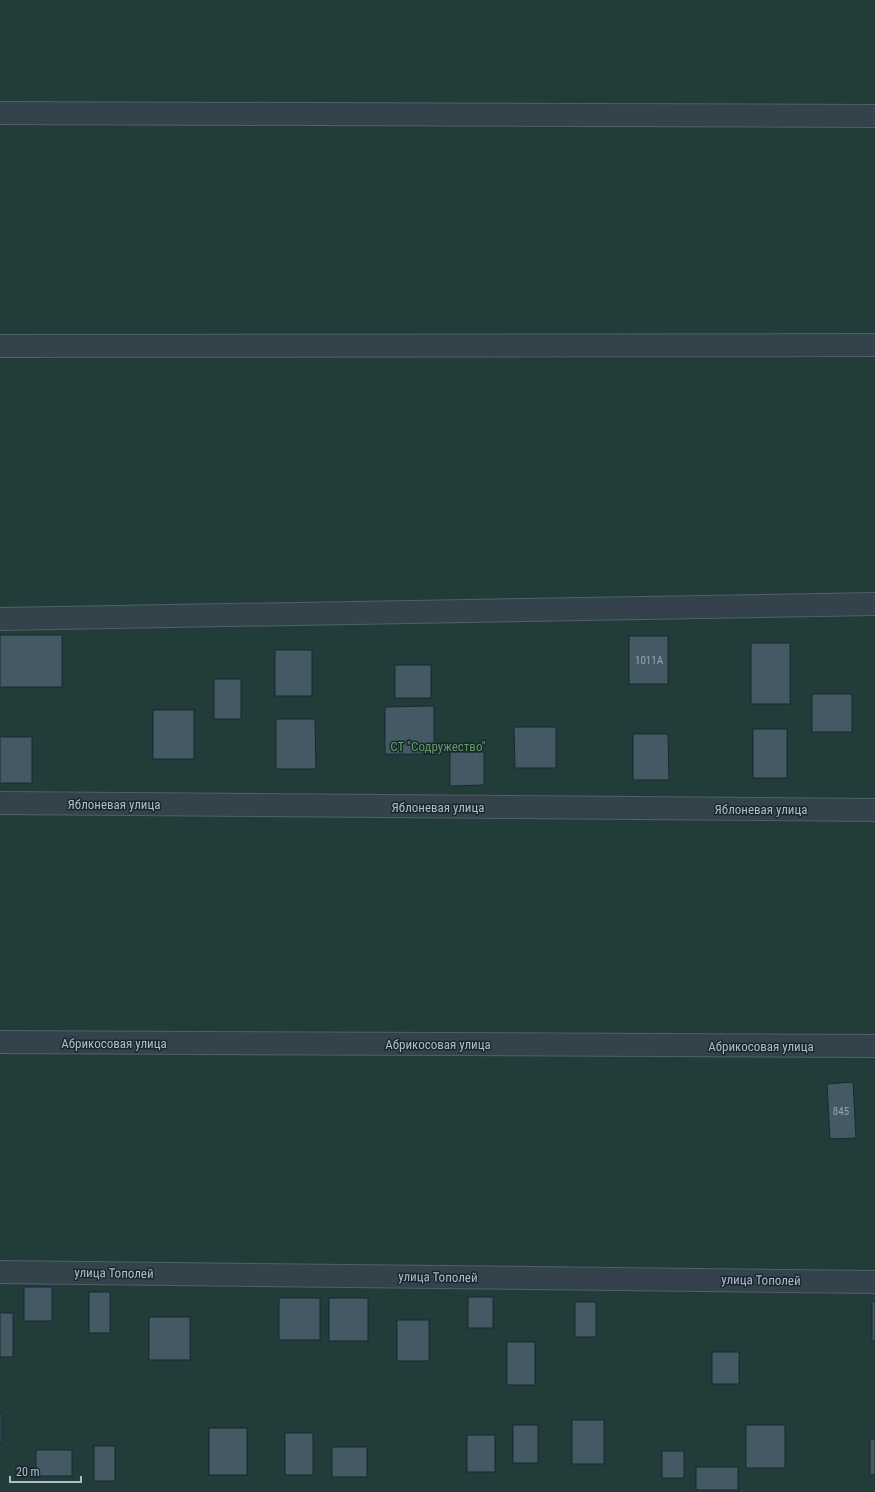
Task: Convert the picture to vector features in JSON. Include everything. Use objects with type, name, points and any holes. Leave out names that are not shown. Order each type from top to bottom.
[{"type":"lane","points":[[0,113],[875,116]]},
{"type":"lane","points":[[0,346],[875,345]]},
{"type":"lane","points":[[0,619],[875,604]]},
{"type":"lane","name":"Яблоневая улица","points":[[0,803],[875,810]]},
{"type":"lane","name":"Абрикосовая улица","points":[[0,1042],[875,1046]]},
{"type":"lane","name":"улица Тополей","points":[[0,1272],[875,1282]]},
{"type":"green space","name":"СТ \"Содружество\"","points":[[0,0],[875,0],[875,1492],[0,1492]]},
{"type":"building","points":[[0,635],[62,635],[62,687],[0,687]]},
{"type":"building","points":[[629,636],[668,636],[668,684],[629,684]]},
{"type":"building","points":[[751,643],[790,643],[790,704],[751,704]]},
{"type":"building","points":[[275,650],[312,650],[312,696],[275,696]]},
{"type":"building","points":[[395,665],[431,665],[431,698],[395,698]]},
{"type":"building","points":[[214,679],[241,679],[241,719],[214,719]]},
{"type":"building","points":[[812,694],[852,694],[852,732],[812,732]]},
{"type":"building","points":[[434,706],[434,754],[385,754],[385,707]]},
{"type":"building","points":[[153,710],[194,710],[194,759],[153,759]]},
{"type":"building","points":[[276,719],[315,719],[316,769],[276,769]]},
{"type":"building","points":[[514,727],[556,727],[556,768],[515,768]]},
{"type":"building","points":[[753,729],[787,729],[787,778],[753,778]]},
{"type":"building","points":[[633,734],[668,734],[669,780],[633,780]]},
{"type":"building","points":[[0,737],[32,737],[32,783],[0,783]]},
{"type":"building","points":[[450,752],[484,752],[484,785],[450,786]]},
{"type":"building","points":[[853,1082],[856,1138],[830,1139],[827,1084]]},
{"type":"building","points":[[24,1287],[52,1287],[52,1321],[24,1321]]},
{"type":"building","points":[[89,1292],[110,1292],[110,1333],[89,1333]]},
{"type":"building","points":[[468,1297],[493,1297],[493,1328],[468,1328]]},
{"type":"building","points":[[279,1298],[320,1298],[320,1340],[279,1340]]},
{"type":"building","points":[[329,1298],[368,1298],[368,1341],[329,1341]]},
{"type":"building","points":[[872,1301],[875,1301],[875,1341],[872,1341]]},
{"type":"building","points":[[575,1302],[596,1302],[596,1337],[575,1337]]},
{"type":"building","points":[[0,1313],[13,1313],[13,1357],[0,1357]]},
{"type":"building","points":[[149,1317],[190,1317],[190,1360],[149,1360]]},
{"type":"building","points":[[397,1320],[429,1320],[429,1361],[397,1361]]},
{"type":"building","points":[[507,1342],[535,1342],[535,1385],[507,1385]]},
{"type":"building","points":[[712,1352],[739,1352],[739,1384],[712,1384]]},
{"type":"building","points":[[0,1413],[2,1413],[2,1443],[0,1443]]},
{"type":"building","points":[[572,1420],[604,1420],[604,1464],[572,1464]]},
{"type":"building","points":[[513,1425],[538,1425],[538,1463],[513,1463]]},
{"type":"building","points":[[746,1425],[785,1425],[785,1468],[746,1468]]},
{"type":"building","points":[[209,1428],[247,1428],[247,1475],[209,1475]]},
{"type":"building","points":[[285,1433],[313,1433],[313,1475],[285,1475]]},
{"type":"building","points":[[467,1435],[495,1435],[495,1472],[467,1472]]},
{"type":"building","points":[[870,1439],[875,1439],[875,1475],[870,1475]]},
{"type":"building","points":[[94,1446],[115,1446],[115,1481],[94,1481]]},
{"type":"building","points":[[332,1447],[367,1447],[367,1477],[332,1477]]},
{"type":"building","points":[[36,1450],[72,1450],[72,1476],[36,1476]]},
{"type":"building","points":[[662,1451],[684,1451],[684,1478],[662,1478]]},
{"type":"building","points":[[696,1467],[738,1467],[738,1490],[696,1490]]}]
